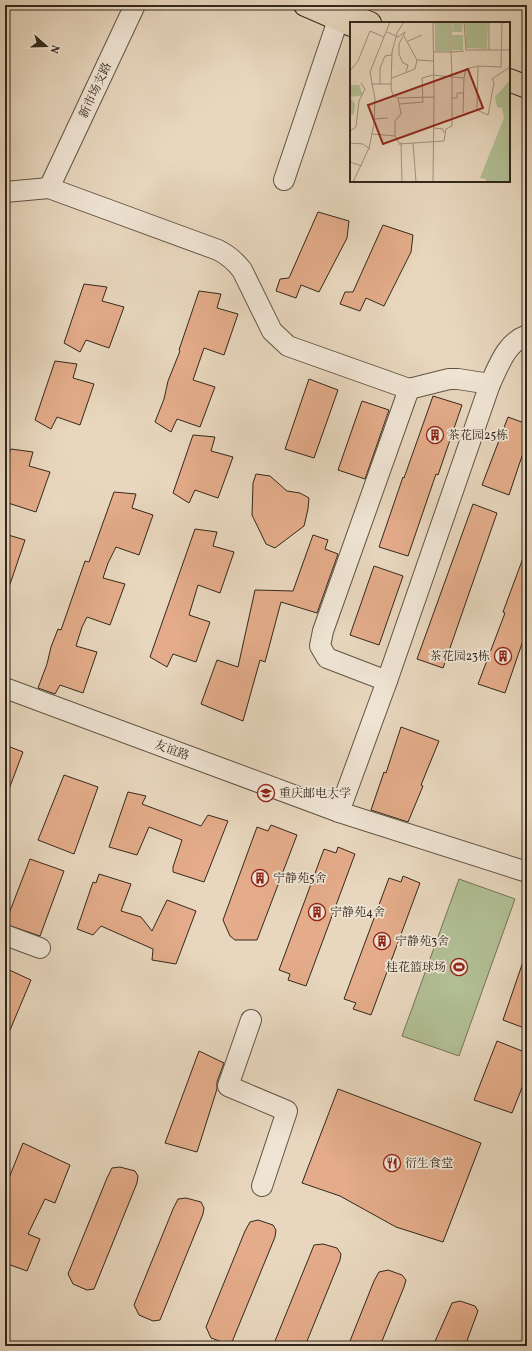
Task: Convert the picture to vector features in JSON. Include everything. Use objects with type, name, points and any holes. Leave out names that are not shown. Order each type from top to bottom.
[{"type":"main road","points":[[305,5],[366,22]]},
{"type":"main road","points":[[510,80],[527,87]]},
{"type":"main road","points":[[510,89],[527,96]]},
{"type":"street","name":"新市场支路","points":[[52,181],[135,5]]},
{"type":"street","points":[[284,180],[339,15]]},
{"type":"street","points":[[5,192],[52,181],[228,255],[242,270],[272,331],[288,346],[409,389],[449,379],[490,384]]},
{"type":"street","points":[[339,812],[387,681],[490,384],[506,352],[513,343],[527,335]]},
{"type":"street","points":[[387,681],[327,658],[320,646],[323,631],[409,389]]},
{"type":"street","name":"友谊路","points":[[5,688],[339,812],[527,872]]},
{"type":"street","points":[[5,935],[40,948]]},
{"type":"street","points":[[251,1020],[228,1086],[286,1111],[262,1186]]},
{"type":"green space","name":"桂花篮球场","points":[[459,879],[515,899],[459,1056],[402,1036]]},
{"type":"building","points":[[318,212],[349,221],[347,238],[319,292],[301,285],[296,298],[276,291],[280,279],[289,278]]},
{"type":"building","points":[[383,225],[413,235],[411,252],[384,306],[366,298],[360,311],[340,304],[345,292],[353,292]]},
{"type":"building","points":[[84,284],[107,287],[102,301],[124,307],[109,348],[86,340],[80,352],[64,343]]},
{"type":"building","points":[[199,291],[221,294],[217,308],[238,314],[224,355],[204,348],[193,380],[215,387],[200,427],[177,419],[171,432],[155,422],[164,399],[168,381],[180,351],[179,350]]},
{"type":"building","points":[[55,361],[77,364],[73,378],[94,384],[80,425],[57,417],[51,429],[35,420]]},
{"type":"building","points":[[309,379],[338,390],[314,458],[285,449]]},
{"type":"building","points":[[433,396],[462,405],[438,475],[436,474],[408,556],[379,547]]},
{"type":"building","points":[[362,401],[389,410],[365,479],[338,470]]},
{"type":"building","name":"茶花园25栋","points":[[508,417],[527,424],[527,441],[509,495],[482,485]]},
{"type":"building","points":[[193,435],[215,437],[211,451],[233,457],[218,498],[195,490],[189,503],[173,493]]},
{"type":"building","points":[[11,449],[33,452],[29,466],[50,472],[36,512],[5,502],[5,463]]},
{"type":"building","points":[[256,474],[270,476],[287,491],[300,493],[309,498],[304,526],[275,548],[266,544],[252,515],[253,483]]},
{"type":"building","points":[[114,492],[136,494],[132,508],[153,515],[139,555],[116,547],[108,563],[103,578],[125,584],[110,625],[87,617],[82,627],[76,646],[97,652],[83,693],[60,685],[55,694],[38,688],[47,664],[51,647],[58,629],[61,630],[85,561],[89,562]]},
{"type":"building","points":[[473,504],[497,513],[443,668],[417,659]]},
{"type":"building","points":[[195,529],[217,532],[213,546],[234,552],[220,593],[198,585],[189,615],[210,622],[196,662],[173,654],[167,667],[150,657]]},
{"type":"building","points":[[5,534],[25,540],[7,593],[5,592]]},
{"type":"building","points":[[313,535],[328,540],[325,549],[338,554],[317,613],[281,602],[265,662],[260,660],[243,721],[201,704],[217,660],[238,667],[255,590],[293,591]]},
{"type":"building","name":"茶花园23栋","points":[[526,550],[527,629],[505,693],[478,684],[505,613],[503,612]]},
{"type":"building","points":[[374,566],[403,576],[379,645],[350,635]]},
{"type":"building","points":[[401,727],[439,741],[408,822],[371,810],[384,772],[386,773]]},
{"type":"building","points":[[5,745],[23,752],[6,797],[5,797]]},
{"type":"building","points":[[64,775],[98,787],[74,854],[38,840]]},
{"type":"building","points":[[128,792],[146,796],[142,804],[201,826],[208,815],[228,821],[204,882],[173,872],[173,867],[182,840],[149,827],[137,855],[109,847]]},
{"type":"building","name":"宁静苑5舍","points":[[271,825],[297,835],[257,940],[235,940],[230,936],[223,920],[257,827],[268,831]]},
{"type":"building","name":"宁静苑4舍","points":[[338,847],[355,854],[306,986],[288,980],[290,974],[279,970],[324,849],[336,853]]},
{"type":"building","points":[[30,859],[64,871],[40,936],[5,924]]},
{"type":"building","points":[[99,874],[131,884],[121,911],[141,917],[152,931],[167,900],[196,911],[176,964],[152,960],[153,949],[101,926],[93,935],[77,929],[93,882],[96,883]]},
{"type":"building","name":"宁静苑3舍","points":[[403,876],[420,883],[371,1015],[353,1009],[356,1003],[344,999],[389,878],[401,882]]},
{"type":"building","points":[[525,956],[527,956],[527,1029],[503,1020]]},
{"type":"building","points":[[5,968],[31,980],[5,1042]]},
{"type":"building","points":[[497,1041],[527,1053],[527,1075],[512,1113],[474,1100]]},
{"type":"building","points":[[199,1051],[224,1063],[197,1152],[165,1143]]},
{"type":"building","name":"衍生食堂","points":[[338,1089],[481,1143],[443,1242],[396,1227],[340,1196],[302,1183]]},
{"type":"building","points":[[23,1143],[70,1165],[55,1203],[45,1199],[28,1234],[40,1239],[27,1271],[5,1263],[5,1188]]},
{"type":"building","points":[[120,1167],[135,1171],[138,1176],[137,1183],[94,1289],[87,1290],[73,1284],[68,1274],[107,1178],[112,1168]]},
{"type":"building","points":[[186,1198],[201,1202],[204,1208],[203,1214],[160,1320],[153,1321],[139,1315],[134,1305],[173,1209],[178,1199]]},
{"type":"building","points":[[258,1220],[273,1225],[276,1230],[275,1237],[232,1342],[225,1343],[211,1338],[206,1327],[245,1231],[250,1222]]},
{"type":"building","points":[[323,1244],[337,1248],[341,1254],[340,1260],[305,1346],[273,1346],[314,1245]]},
{"type":"building","points":[[388,1270],[402,1275],[406,1280],[380,1346],[348,1346],[374,1281],[379,1272]]},
{"type":"building","points":[[460,1301],[475,1306],[478,1311],[465,1346],[433,1346],[452,1303]]},
{"type":"place","name":"茶花园25栋","points":[[435,435]]},
{"type":"place","name":"茶花园23栋","points":[[503,656]]},
{"type":"place","name":"重庆邮电大学","points":[[266,793]]},
{"type":"place","name":"宁静苑5舍","points":[[260,878]]},
{"type":"place","name":"宁静苑4舍","points":[[317,912]]},
{"type":"place","name":"宁静苑3舍","points":[[382,941]]},
{"type":"place","name":"桂花篮球场","points":[[459,967]]},
{"type":"place","name":"衍生食堂","points":[[392,1163]]}]
